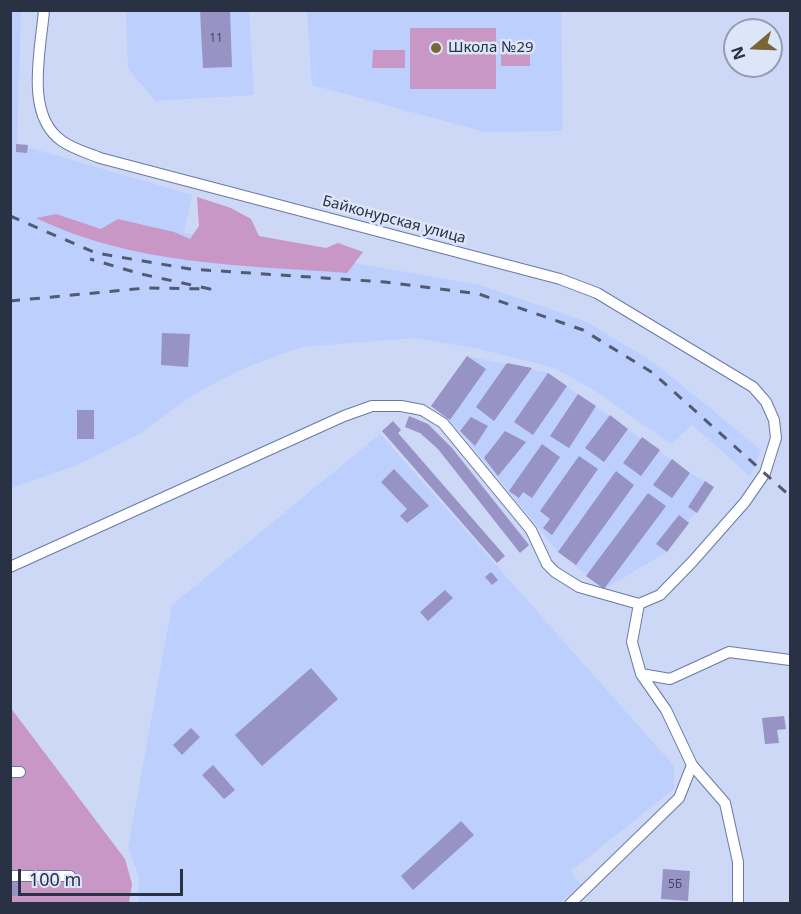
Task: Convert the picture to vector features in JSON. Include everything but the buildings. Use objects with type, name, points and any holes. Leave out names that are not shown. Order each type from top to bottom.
[{"type":"street","name":"Байконурская улица","points":[[44,10],[39,102],[49,130],[63,142],[100,158],[560,279],[597,293],[753,387],[766,402],[774,420],[776,438],[770,463],[745,502],[693,561],[660,595],[639,604]]},
{"type":"street","points":[[10,567],[344,416],[372,406],[401,406],[422,410],[451,430],[531,530],[547,564],[555,572],[579,587],[639,604],[632,642],[641,674],[666,710],[692,765],[725,803],[738,862],[738,903]]},
{"type":"street","points":[[641,674],[670,679],[729,652],[790,660]]},
{"type":"street","points":[[570,903],[679,798],[692,765]]},
{"type":"street","points":[[10,876],[70,876]]},
{"type":"shaded area","points":[[10,11],[21,11],[17,144],[192,195],[184,233],[480,285],[587,322],[656,364],[761,450],[750,476],[692,425],[671,444],[594,390],[554,368],[480,349],[415,338],[301,347],[242,369],[196,393],[139,434],[75,466],[11,488]]},
{"type":"shaded area","points":[[126,11],[249,11],[254,95],[155,101],[128,68]]},
{"type":"shaded area","name":"Школа №29","points":[[307,11],[561,11],[563,131],[485,132],[312,85]]},
{"type":"shaded area","points":[[410,28],[496,28],[496,89],[410,89]]},
{"type":"shaded area","points":[[373,50],[405,50],[405,68],[372,68]]},
{"type":"shaded area","points":[[501,52],[530,52],[530,66],[501,66]]},
{"type":"shaded area","points":[[197,197],[231,208],[251,219],[259,236],[326,248],[338,243],[363,252],[347,273],[188,260],[110,245],[73,234],[36,218],[56,214],[101,229],[118,219],[174,232],[190,239],[199,226]]},
{"type":"shaded area","points":[[467,356],[548,373],[690,473],[714,487],[667,552],[604,589],[558,552],[460,431],[431,406]]},
{"type":"shaded area","points":[[380,434],[674,766],[674,789],[571,871],[581,885],[559,903],[138,903],[139,877],[128,848],[172,605]]},
{"type":"shaded area","points":[[10,707],[125,859],[132,884],[129,903],[11,903]]},
{"type":"railway","points":[[10,216],[96,253],[190,269],[385,282],[479,294],[583,330],[653,373],[790,496]]},
{"type":"railway","points":[[10,301],[146,288],[210,289],[141,274],[90,259]]},
{"type":"place","name":"Школа №29","points":[[436,48]]}]
